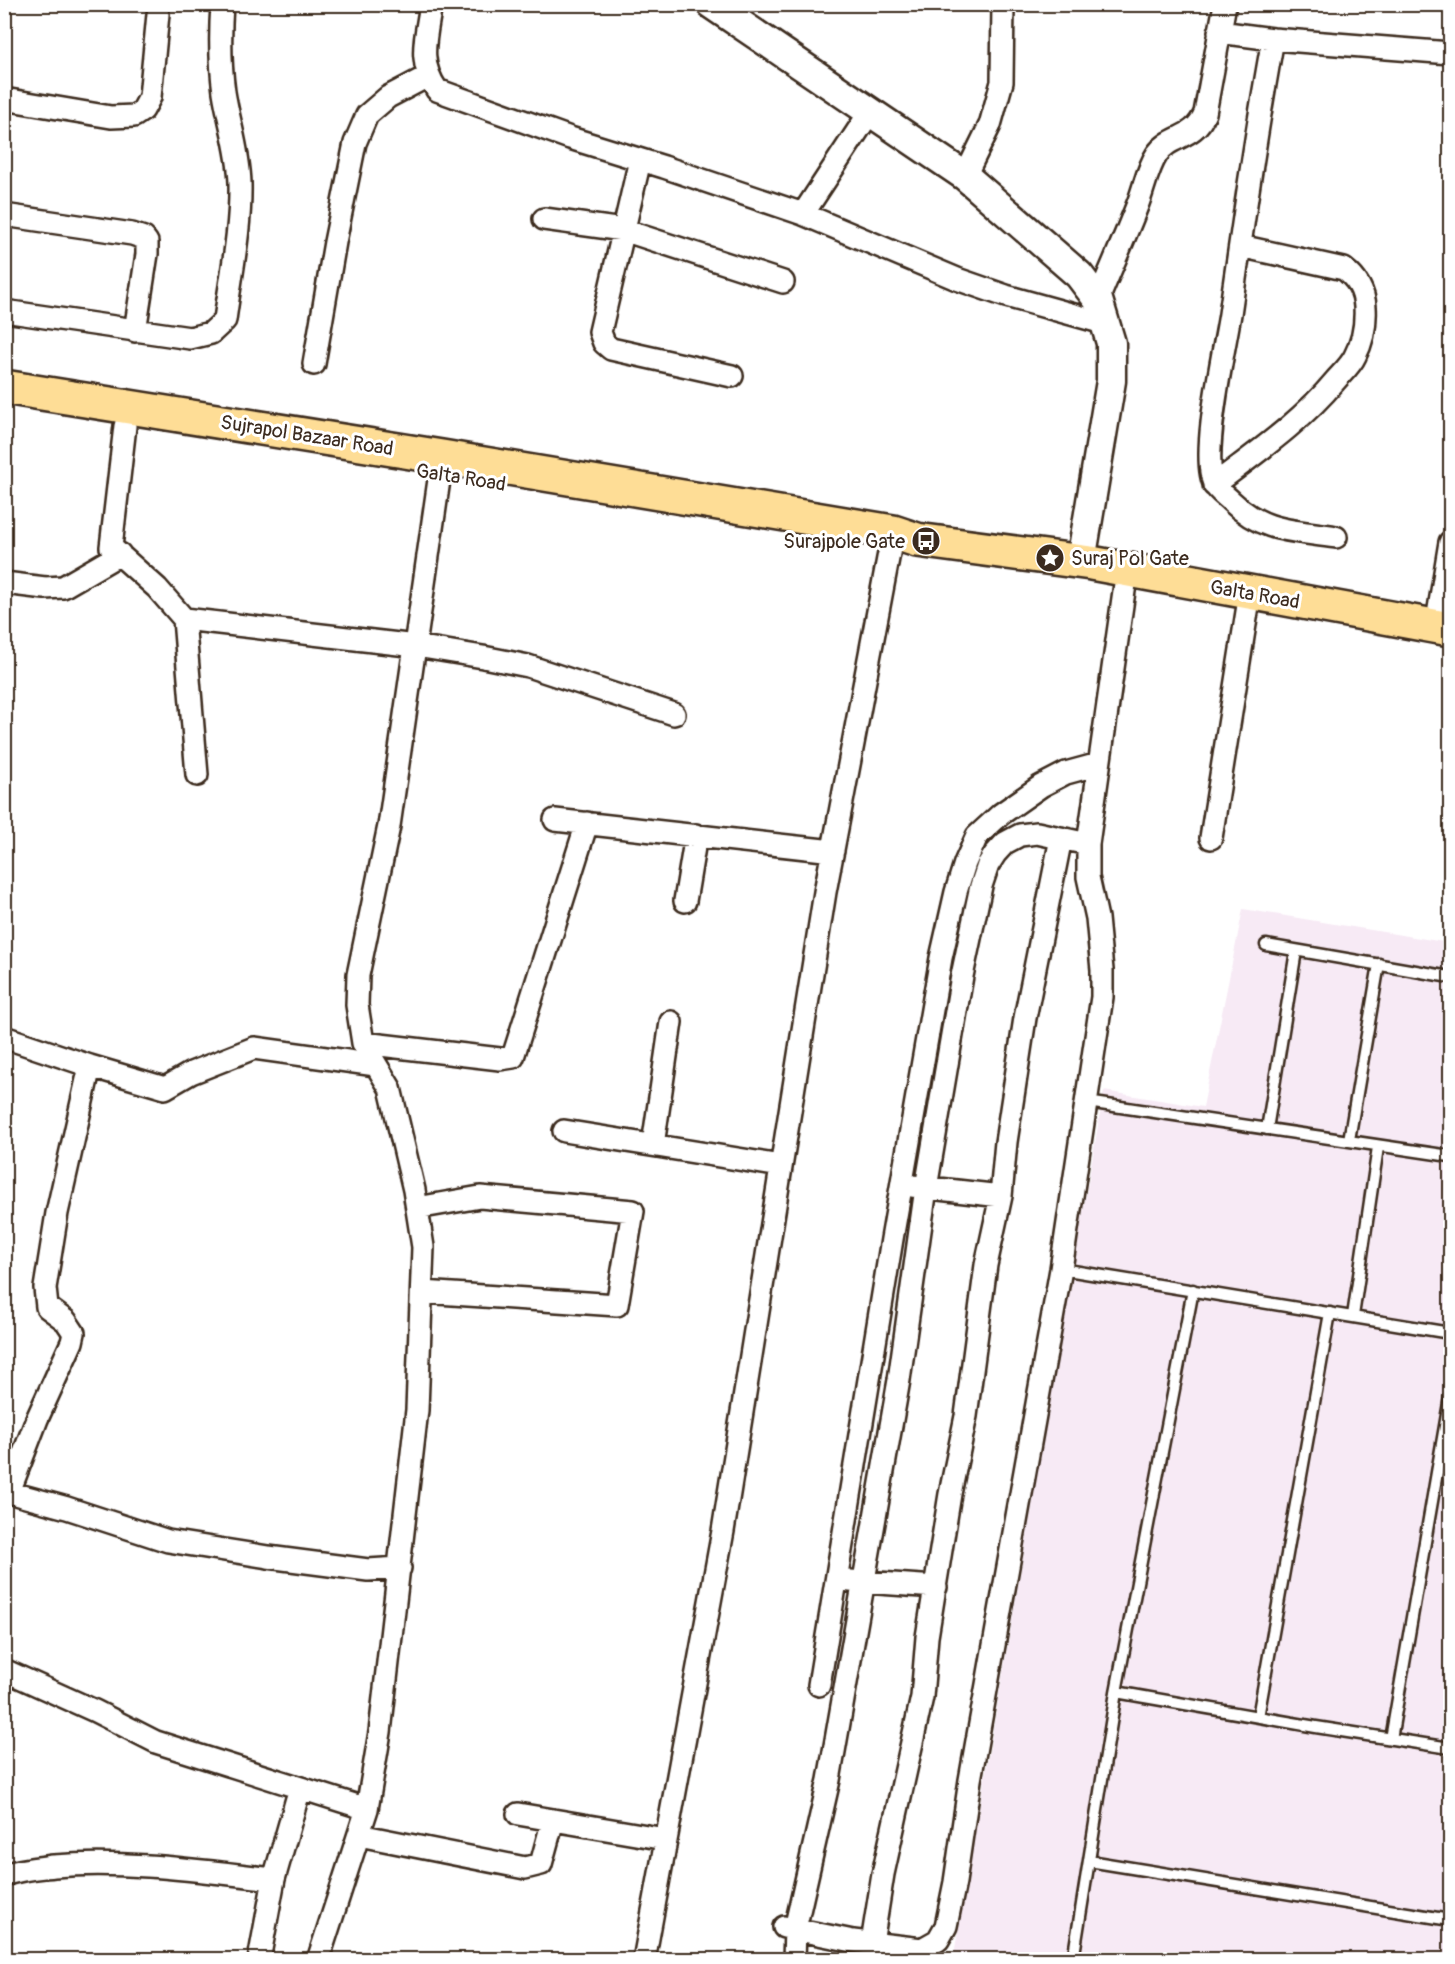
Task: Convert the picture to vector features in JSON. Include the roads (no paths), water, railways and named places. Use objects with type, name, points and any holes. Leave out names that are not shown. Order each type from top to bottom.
[{"type":"main road","name":"Sujrapol Bazaar Road","points":[[4,387],[442,457],[900,540]]},
{"type":"main road","name":"Galta Road","points":[[4,407],[900,540],[1081,561],[1443,628]]},
{"type":"street","points":[[4,311],[190,338],[211,333],[225,320],[239,220],[240,182],[237,145],[224,92],[220,34],[222,4]]},
{"type":"street","points":[[432,4],[424,61],[428,76],[437,90],[570,138],[803,214],[957,279],[1006,296],[1103,312]]},
{"type":"street","points":[[711,4],[965,176],[1079,275],[1103,312],[1111,343],[1111,381],[1081,561]]},
{"type":"street","points":[[965,176],[990,125],[1002,82],[1003,4]]},
{"type":"street","points":[[1103,312],[1153,161],[1168,143],[1192,132],[1200,125],[1205,113],[1225,4]]},
{"type":"street","points":[[4,99],[111,117],[134,116],[143,110],[150,97],[158,14]]},
{"type":"street","points":[[1219,32],[1273,39],[1450,52]]},
{"type":"street","points":[[1273,39],[1256,134],[1212,426],[1209,461],[1214,485],[1246,515],[1268,526],[1336,537]]},
{"type":"street","points":[[314,364],[355,143],[367,115],[388,97],[428,76]]},
{"type":"street","points":[[803,214],[870,112]]},
{"type":"street","points":[[639,160],[600,332],[604,343],[611,349],[732,376]]},
{"type":"street","points":[[4,215],[132,234],[144,238],[147,242],[147,254],[135,331]]},
{"type":"street","points":[[544,219],[623,230],[783,282]]},
{"type":"street","points":[[1214,485],[1298,421],[1354,358],[1363,338],[1365,316],[1361,288],[1355,277],[1344,269],[1240,246]]},
{"type":"street","points":[[125,426],[111,547],[157,588],[184,619],[196,775]]},
{"type":"street","points":[[318,1959],[367,1809],[380,1732],[417,1410],[423,1247],[417,1208],[390,1088],[363,1043],[357,1005],[358,975],[388,826],[440,473]]},
{"type":"street","points":[[644,1959],[723,1531],[833,851],[900,540]]},
{"type":"street","points":[[1443,628],[1450,542]]},
{"type":"street","points":[[4,584],[45,588],[63,587],[120,555]]},
{"type":"street","points":[[789,1928],[872,1943],[922,1949],[938,1940],[946,1926],[1061,1269],[1102,998],[1097,918],[1088,877],[1088,844],[1127,570]]},
{"type":"street","points":[[1211,838],[1250,593]]},
{"type":"street","points":[[184,619],[416,646],[528,666],[674,714]]},
{"type":"street","points":[[779,1959],[829,1780],[849,1580],[953,959],[988,865],[1005,843],[1011,824],[1041,786],[1066,772],[1099,764]]},
{"type":"street","points":[[555,820],[833,851]]},
{"type":"street","points":[[363,1043],[500,1059],[513,1058],[587,823]]},
{"type":"street","points":[[1011,824],[1037,833],[1088,844]]},
{"type":"street","points":[[685,900],[696,835]]},
{"type":"street","points":[[872,1943],[883,1874],[922,1697],[927,1637],[950,1494],[966,1416],[986,1265],[1001,1196],[1006,1142],[1024,1018],[1062,838]]},
{"type":"street","points":[[653,1145],[670,1022]]},
{"type":"street","points":[[4,1037],[165,1088],[191,1073],[254,1048],[376,1065]]},
{"type":"street","points":[[90,1066],[57,1213],[45,1288],[47,1307],[66,1321],[74,1333],[7,1492],[67,1508],[168,1541],[368,1570],[400,1568]]},
{"type":"street","points":[[564,1131],[781,1166]]},
{"type":"street","points":[[914,1187],[1001,1196]]},
{"type":"street","points":[[819,1685],[849,1580],[846,1525],[880,1400],[914,1187]]},
{"type":"street","points":[[417,1208],[480,1197],[633,1211],[617,1305],[422,1292]]},
{"type":"street","points":[[849,1580],[936,1587]]},
{"type":"street","points":[[4,1670],[95,1711],[156,1742],[367,1809]]},
{"type":"street","points":[[259,1959],[274,1879],[300,1788]]},
{"type":"street","points":[[518,1814],[665,1839]]},
{"type":"street","points":[[359,1835],[525,1868],[541,1864],[553,1820]]},
{"type":"street","points":[[4,1875],[19,1869],[87,1865],[132,1866],[274,1879]]},
{"type":"street","points":[[789,1887],[789,1928],[794,1959]]},
{"type":"lane","points":[[1266,945],[1450,977]]},
{"type":"lane","points":[[1267,1129],[1296,951]]},
{"type":"lane","points":[[1349,1140],[1379,964]]},
{"type":"lane","points":[[1087,1102],[1349,1140],[1377,1147],[1450,1156]]},
{"type":"lane","points":[[1353,1316],[1377,1147]]},
{"type":"lane","points":[[1061,1269],[1450,1333]]},
{"type":"lane","points":[[1073,1959],[1116,1692],[1193,1290]]},
{"type":"lane","points":[[1258,1717],[1330,1313]]},
{"type":"lane","points":[[1391,1739],[1450,1396]]},
{"type":"lane","points":[[1116,1692],[1450,1748]]},
{"type":"lane","points":[[1089,1861],[1450,1920]]},
{"type":"place","name":"Surajpole Gate","points":[[926,541]]},
{"type":"place","name":"Suraj Pol Gate","points":[[1050,558]]}]
